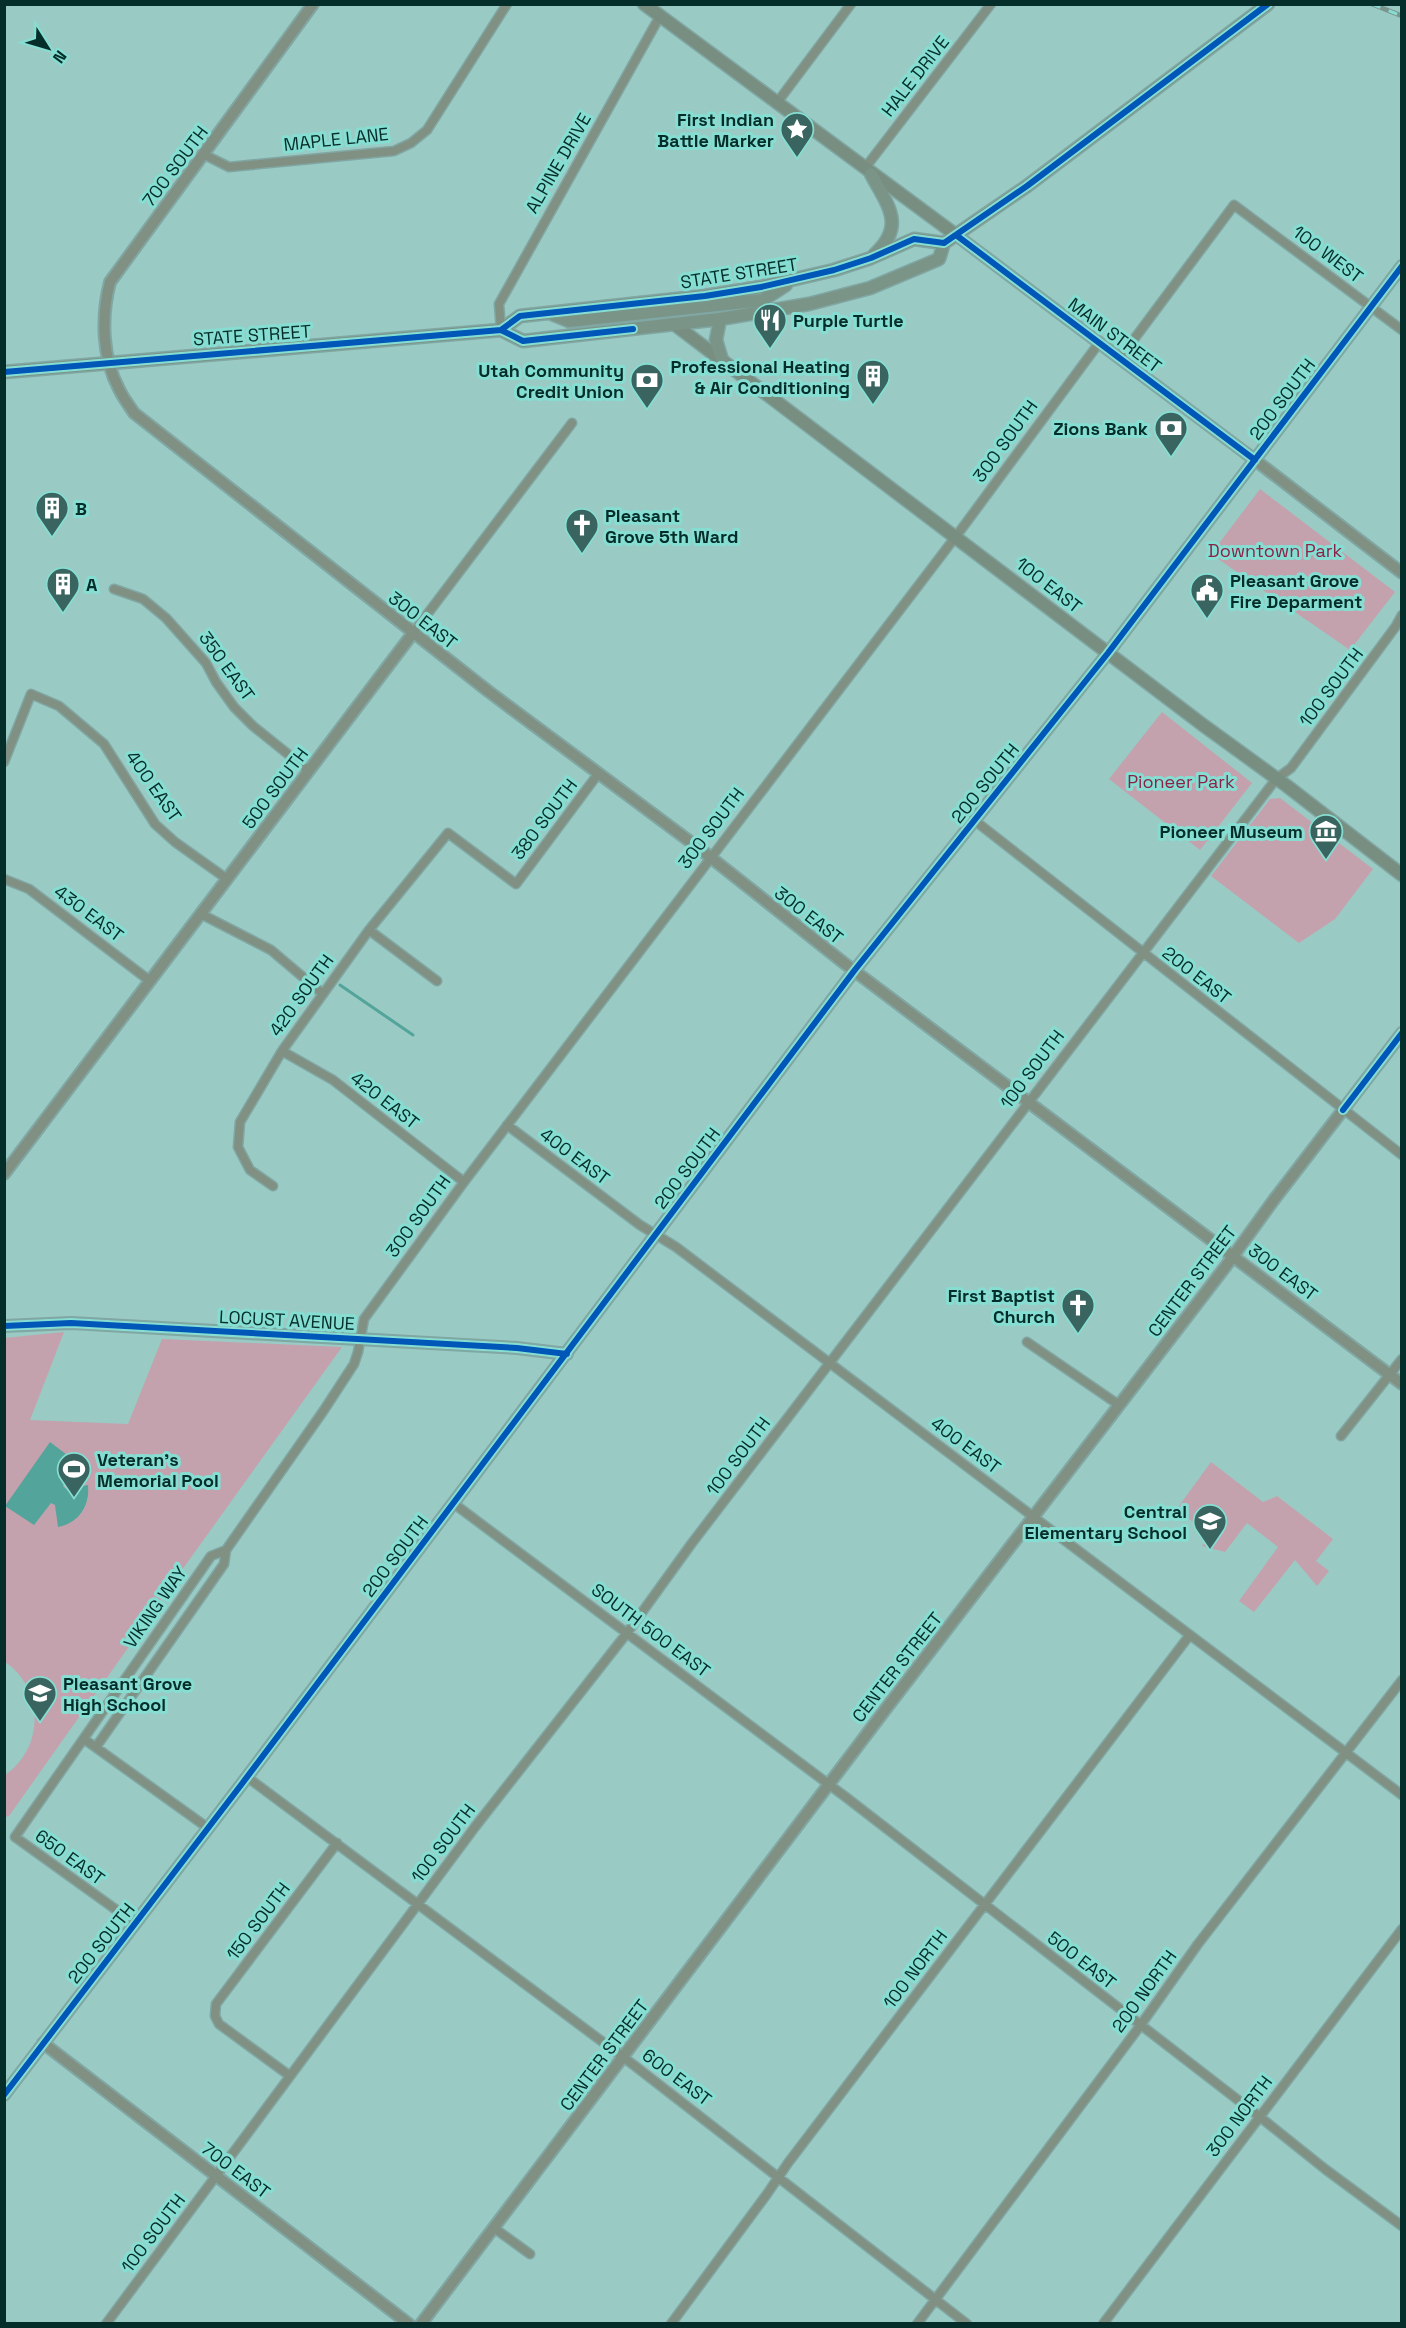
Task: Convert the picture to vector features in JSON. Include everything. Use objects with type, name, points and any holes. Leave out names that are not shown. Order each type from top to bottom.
[{"type":"main road","name":"MAIN STREET","points":[[644,4],[776,104],[956,235]]},
{"type":"main road","points":[[944,243],[1090,138],[1268,4]]},
{"type":"main road","points":[[868,171],[888,204],[892,223],[886,241],[871,258]]},
{"type":"main road","name":"STATE STREET","points":[[4,372],[109,361],[501,330],[523,341],[633,329],[673,317],[720,319],[809,304],[870,288],[939,259],[944,243],[914,239],[871,258],[792,282],[705,296],[520,316],[501,330]]},
{"type":"main road","points":[[548,313],[568,321],[673,317],[763,300],[792,282]]},
{"type":"main road","name":"100 EAST","points":[[673,317],[722,360],[1401,875]]},
{"type":"main road","points":[[720,319],[716,340],[722,360]]},
{"type":"street","name":"700 SOUTH","points":[[109,361],[104,318],[105,300],[110,282],[205,155],[313,4]]},
{"type":"street","name":"MAPLE LANE","points":[[205,155],[229,167],[394,151],[411,144],[427,130],[507,4]]},
{"type":"street","points":[[776,104],[851,4]]},
{"type":"street","name":"HALE DRIVE","points":[[868,171],[991,4]]},
{"type":"street","name":"ALPINE DRIVE","points":[[501,330],[499,304],[660,16]]},
{"type":"street","name":"100 WEST","points":[[1120,358],[1234,205],[1401,330]]},
{"type":"street","name":"MAIN STREET","points":[[956,235],[1401,573]]},
{"type":"street","name":"200 SOUTH","points":[[4,2095],[136,1924],[854,971],[1108,653],[1401,266]]},
{"type":"street","name":"300 SOUTH","points":[[361,1339],[364,1319],[464,1182],[955,536],[1099,342]]},
{"type":"street","name":"300 EAST","points":[[109,361],[118,389],[134,413],[413,633],[710,857],[854,971],[1401,1384]]},
{"type":"street","name":"500 SOUTH","points":[[4,1174],[572,423]]},
{"type":"street","name":"350 EAST","points":[[114,589],[143,599],[166,618],[206,663],[234,707],[253,726],[309,771]]},
{"type":"street","name":"100 SOUTH","points":[[106,2324],[418,1904],[627,1633],[1029,1101],[1276,779],[1291,768],[1305,750],[1396,626],[1401,615]]},
{"type":"street","name":"400 EAST","points":[[4,762],[32,694],[58,706],[104,744],[155,824],[176,843],[227,879]]},
{"type":"street","name":"380 SOUTH","points":[[448,833],[516,884],[598,774]]},
{"type":"street","name":"200 EAST","points":[[974,820],[1401,1155]]},
{"type":"street","name":"420 SOUTH","points":[[273,1186],[250,1170],[238,1147],[240,1122],[282,1051],[322,994],[369,930],[448,833]]},
{"type":"street","name":"430 EAST","points":[[4,879],[28,889],[150,981]]},
{"type":"street","points":[[201,914],[271,950],[322,994]]},
{"type":"street","points":[[369,930],[437,981]]},
{"type":"street","name":"CENTER STREET","points":[[421,2324],[1401,1033]]},
{"type":"street","name":"420 EAST","points":[[282,1051],[333,1080],[464,1182]]},
{"type":"street","name":"400 EAST","points":[[507,1125],[656,1235],[676,1247],[1401,1795]]},
{"type":"street","name":"LOCUST AVENUE","points":[[4,1326],[71,1323],[517,1348],[567,1354]]},
{"type":"street","name":"VIKING WAY","points":[[96,1747],[224,1564],[226,1550],[348,1373],[358,1352],[361,1339]]},
{"type":"street","points":[[1027,1342],[1119,1405]]},
{"type":"street","points":[[1341,1436],[1401,1359]]},
{"type":"street","name":"SOUTH 500 EAST","points":[[453,1503],[829,1784]]},
{"type":"street","name":"VIKING WAY","points":[[15,1837],[211,1556],[226,1550]]},
{"type":"street","name":"100 NORTH","points":[[671,2324],[779,2176],[1189,1636]]},
{"type":"street","name":"200 NORTH","points":[[917,2324],[1140,2026],[1198,1944],[1401,1680]]},
{"type":"street","points":[[84,1739],[208,1828]]},
{"type":"street","name":"600 EAST","points":[[247,1777],[623,2057],[967,2324]]},
{"type":"street","name":"500 EAST","points":[[829,1784],[1401,2226]]},
{"type":"street","name":"650 EAST","points":[[15,1837],[136,1924]]},
{"type":"street","name":"150 SOUTH","points":[[290,2076],[217,2021],[214,2011],[216,2004],[336,1843]]},
{"type":"street","name":"300 NORTH","points":[[1103,2324],[1401,1929]]},
{"type":"street","name":"700 EAST","points":[[43,2043],[409,2324]]},
{"type":"street","points":[[494,2228],[530,2254]]},
{"type":"green space","name":"Downtown Park","points":[[1260,489],[1395,592],[1350,650],[1211,554]]},
{"type":"green space","name":"Pioneer Park","points":[[1162,712],[1252,783],[1200,850],[1109,779]]},
{"type":"green space","name":"Pioneer Park","points":[[1280,798],[1373,869],[1335,919],[1299,943],[1211,876],[1270,799]]},
{"type":"green space","points":[[64,1332],[30,1420],[128,1424],[162,1339],[342,1347],[9,1816],[5,1817],[5,1775],[18,1763],[27,1750],[33,1734],[35,1718],[33,1702],[27,1687],[18,1673],[5,1662],[4,1338]]},
{"type":"green space","points":[[1211,1462],[1263,1502],[1277,1496],[1333,1539],[1316,1561],[1329,1571],[1317,1586],[1295,1560],[1254,1612],[1239,1601],[1278,1547],[1247,1523],[1225,1552],[1202,1546],[1211,1534],[1176,1510]]},
{"type":"shaded area","points":[[50,1442],[79,1464],[63,1486],[66,1489],[88,1485],[87,1500],[82,1512],[72,1522],[58,1527],[55,1505],[51,1503],[34,1525],[5,1506]]},
{"type":"waterway","points":[[340,985],[413,1035]]},
{"type":"railway","points":[[1372,4],[1402,16]]},
{"type":"cycle path","points":[[4,372],[501,330],[520,316],[705,296],[761,287],[834,270],[871,258],[914,239],[944,243],[1027,186],[1268,4]]},
{"type":"cycle path","points":[[956,235],[1255,460]]},
{"type":"cycle path","points":[[4,2095],[241,1785],[854,971],[1108,653],[1402,266]]},
{"type":"cycle path","points":[[501,330],[523,341],[633,329]]},
{"type":"cycle path","points":[[1343,1110],[1402,1033]]},
{"type":"cycle path","points":[[4,1326],[71,1323],[517,1348],[567,1354]]},
{"type":"place","name":"First Indian Battle Marker","points":[[797,158]]},
{"type":"place","name":"Purple Turtle","points":[[770,349]]},
{"type":"place","name":"Professional Heating & Air Conditioning","points":[[873,405]]},
{"type":"place","name":"Utah Community Credit Union","points":[[647,409]]},
{"type":"place","name":"Zions Bank","points":[[1171,457]]},
{"type":"place","name":"B","points":[[52,537]]},
{"type":"place","name":"Pleasant Grove 5th Ward","points":[[582,554]]},
{"type":"place","name":"A","points":[[63,613]]},
{"type":"place","name":"Pleasant Grove Fire Deparment","points":[[1207,619]]},
{"type":"place","name":"Pioneer Museum","points":[[1326,860]]},
{"type":"place","name":"First Baptist Church","points":[[1078,1334]]},
{"type":"place","name":"Veteran's Memorial Pool","points":[[74,1498]]},
{"type":"place","name":"Central Elementary School","points":[[1210,1550]]},
{"type":"place","name":"Pleasant Grove High School","points":[[40,1722]]}]
